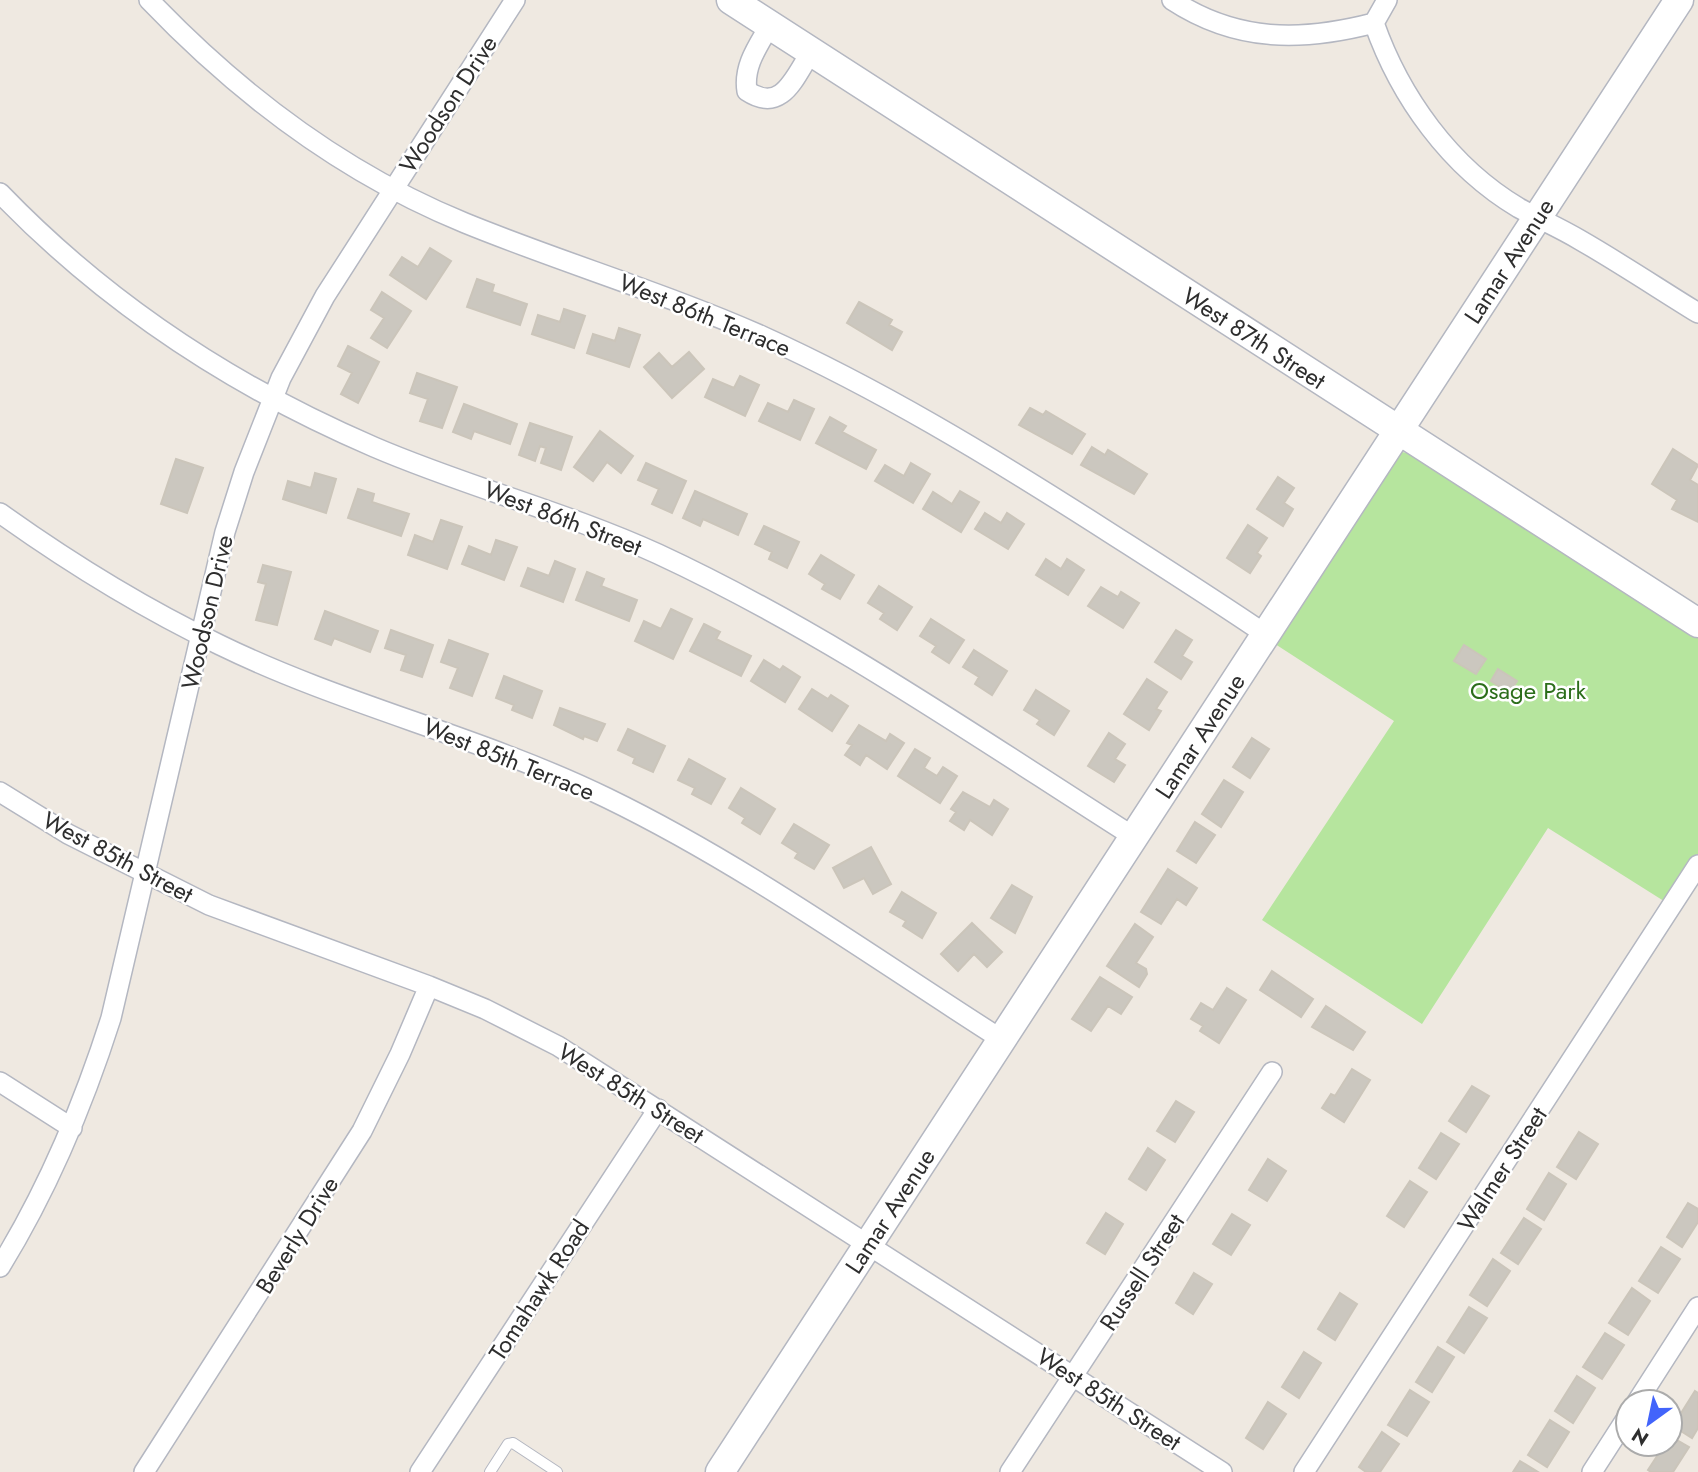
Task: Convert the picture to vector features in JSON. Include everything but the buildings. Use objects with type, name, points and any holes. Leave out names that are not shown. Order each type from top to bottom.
[{"type":"street","name":"West 86th Terrace","points":[[149,0],[208,58],[263,104],[320,145],[394,188],[465,223],[683,302],[856,381],[1042,490],[1265,634]]},
{"type":"street","name":"Woodson Drive","points":[[0,1267],[52,1175],[72,1128],[111,1018],[225,532],[272,398],[325,296],[515,0]]},
{"type":"street","name":"West 87th Street","points":[[731,0],[1698,623]]},
{"type":"street","points":[[1172,0],[1217,25],[1262,35],[1303,34],[1374,23]]},
{"type":"street","points":[[1387,0],[1374,23],[1383,50],[1438,138],[1463,166],[1492,189],[1698,313]]},
{"type":"street","name":"Lamar Avenue","points":[[720,1472],[1679,0]]},
{"type":"street","points":[[770,25],[751,58],[745,78],[747,91],[760,99],[775,99],[788,88],[811,52]]},
{"type":"street","name":"West 86th Street","points":[[0,193],[88,274],[152,324],[272,398],[376,448],[601,531],[751,599],[844,651],[1134,837]]},
{"type":"street","name":"West 85th Terrace","points":[[0,513],[108,585],[219,645],[328,690],[524,761],[607,797],[677,834],[1001,1039]]},
{"type":"street","name":"West 85th Street","points":[[0,792],[68,834],[209,905],[429,986],[485,1009],[558,1046],[1222,1472]]},
{"type":"street","name":"Walmer Street","points":[[1304,1472],[1698,865]]},
{"type":"street","name":"Beverly Drive","points":[[144,1472],[362,1131],[400,1054],[429,986]]},
{"type":"street","name":"Russell Street","points":[[1010,1472],[1272,1072]]},
{"type":"street","points":[[0,1082],[72,1128]]},
{"type":"street","name":"Tomahawk Road","points":[[421,1472],[658,1109]]},
{"type":"street","points":[[1646,1388],[1698,1307]]},
{"type":"street","points":[[1592,1472],[1614,1438]]},
{"type":"lane","points":[[490,1472],[508,1444],[513,1443],[557,1472]]},
{"type":"green space","name":"Osage Park","points":[[1402,452],[1417,455],[1698,635],[1698,854],[1667,903],[1548,828],[1422,1024],[1262,920],[1394,721],[1272,642],[1395,455]]}]
